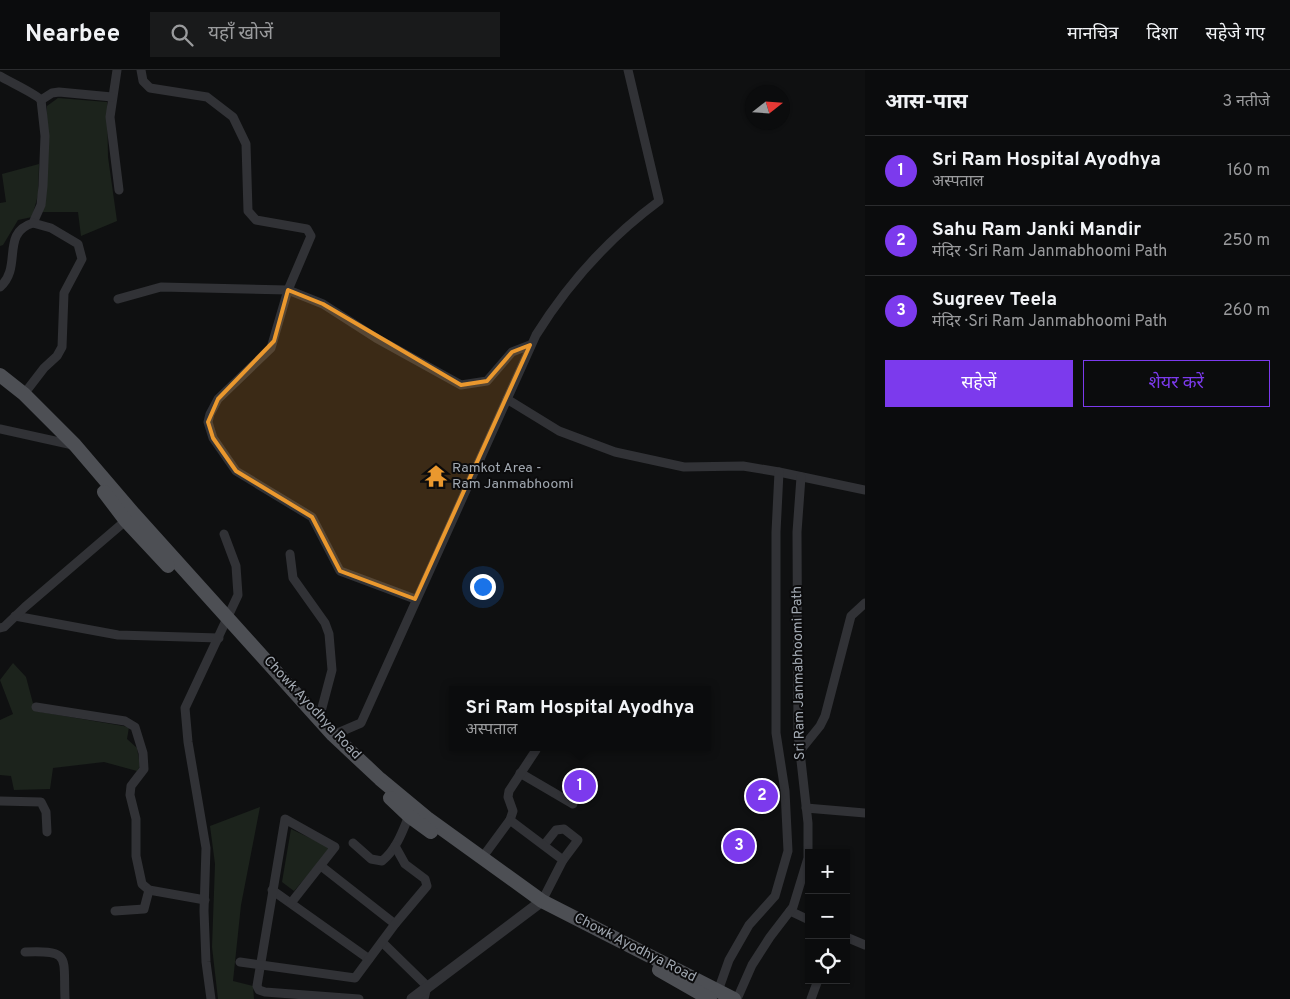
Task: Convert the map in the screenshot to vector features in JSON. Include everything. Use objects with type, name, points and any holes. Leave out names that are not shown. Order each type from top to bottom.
[{"type":"main road","name":"Chowk Ayodhya Road","points":[[0,375],[24,394],[71,444],[130,518],[224,627],[411,811],[482,858],[539,903],[714,995],[736,999]]},
{"type":"main road","points":[[0,387],[71,444]]},
{"type":"main road","points":[[224,627],[314,724],[411,811],[539,903]]},
{"type":"street","points":[[117,70],[112,97],[112,144],[119,190]]},
{"type":"street","points":[[141,70],[144,81],[148,86],[200,95],[214,101],[233,117],[246,144],[248,211],[253,219],[306,228],[310,231],[311,236],[288,290],[271,348],[223,393],[213,406],[208,422],[212,438],[236,471],[312,516],[340,570],[415,599]]},
{"type":"street","points":[[333,735],[361,723],[530,345],[555,304],[600,250],[659,201],[628,70]]},
{"type":"street","points":[[0,76],[22,90],[38,96],[41,100],[45,136],[43,186],[41,205],[33,223]]},
{"type":"street","points":[[41,100],[52,93],[59,92],[112,97]]},
{"type":"street","points":[[0,286],[8,276],[7,244],[10,235],[19,226],[33,223],[51,228],[78,244],[82,259],[64,294],[62,347],[57,356],[44,368],[24,394]]},
{"type":"street","points":[[118,299],[161,287],[214,286],[288,290],[323,304],[376,338],[461,385],[487,381],[512,352],[530,345]]},
{"type":"street","points":[[507,398],[559,431],[615,452],[684,467],[743,466],[865,490]]},
{"type":"street","points":[[0,429],[71,444]]},
{"type":"street","name":"Sri Ram Janmabhoomi Path","points":[[714,995],[729,960],[749,925],[775,896],[788,851],[786,799],[776,733],[776,542],[779,472]]},
{"type":"street","name":"Sri Ram Janmabhoomi Path","points":[[736,999],[752,965],[794,907],[808,858],[806,808],[798,734],[797,532],[801,477]]},
{"type":"street","points":[[0,628],[130,518]]},
{"type":"street","points":[[211,999],[206,962],[204,900],[206,848],[188,742],[186,708],[238,595],[236,566],[224,534]]},
{"type":"street","points":[[290,554],[293,578],[325,623],[330,640],[332,670],[319,719]]},
{"type":"street","points":[[800,752],[820,726],[825,716],[851,616],[865,603]]},
{"type":"street","points":[[15,616],[118,635],[224,627]]},
{"type":"street","points":[[36,706],[125,721],[135,727],[144,769],[131,786],[130,795],[136,819],[136,856],[142,884],[149,890],[204,900]]},
{"type":"street","points":[[482,858],[510,820],[513,810],[508,795],[535,751]]},
{"type":"street","points":[[520,773],[573,804]]},
{"type":"street","points":[[0,801],[41,802],[46,812],[47,832]]},
{"type":"street","points":[[806,808],[865,813]]},
{"type":"street","points":[[353,843],[377,862],[389,856],[411,811]]},
{"type":"street","points":[[291,903],[335,847],[285,819],[272,890],[262,964],[257,981],[259,990],[359,999]]},
{"type":"street","points":[[510,820],[563,860]]},
{"type":"street","points":[[412,999],[539,903],[563,860],[578,840],[564,829],[556,830],[544,845]]},
{"type":"street","points":[[240,962],[355,978],[395,924],[427,886],[427,882],[405,864],[395,846]]},
{"type":"street","points":[[321,866],[395,924]]},
{"type":"street","points":[[115,911],[144,909],[149,890]]},
{"type":"street","points":[[272,890],[369,959]]},
{"type":"street","points":[[790,912],[805,918]]},
{"type":"street","points":[[850,939],[865,945]]},
{"type":"street","points":[[382,942],[427,986]]},
{"type":"street","points":[[25,952],[52,951],[59,954],[63,960],[65,999]]},
{"type":"street","points":[[811,999],[817,984]]},
{"type":"street","points":[[424,999],[427,986]]},
{"type":"highlighted area","points":[[288,290],[323,304],[461,385],[487,381],[512,352],[530,345],[415,599],[340,571],[312,517],[236,471],[213,438],[208,422],[218,399],[274,341]]},
{"type":"shaded area","points":[[58,98],[107,102],[108,157],[117,221],[81,236],[78,212],[42,212],[47,189],[47,106]]},
{"type":"shaded area","points":[[39,164],[38,195],[32,217],[18,220],[3,245],[0,246],[0,203],[6,202],[2,174]]},
{"type":"shaded area","points":[[13,663],[26,677],[35,711],[129,727],[127,739],[137,748],[140,766],[137,771],[104,762],[53,768],[50,789],[14,790],[11,776],[0,775],[0,720],[13,714],[0,680]]},
{"type":"shaded area","points":[[260,807],[241,905],[233,981],[253,986],[254,999],[218,999],[212,947],[215,864],[210,826]]},
{"type":"shaded area","points":[[291,829],[331,848],[294,891],[282,882]]},
{"type":"place","name":"Ramkot Area - Ram Janmabhoomi","points":[[436,476]]},
{"type":"place","name":"Sri Ram Hospital Ayodhya","points":[[580,786]]},
{"type":"place","name":"Sahu Ram Janki Mandir","points":[[762,796]]},
{"type":"place","name":"Sugreev Teela","points":[[739,846]]}]
